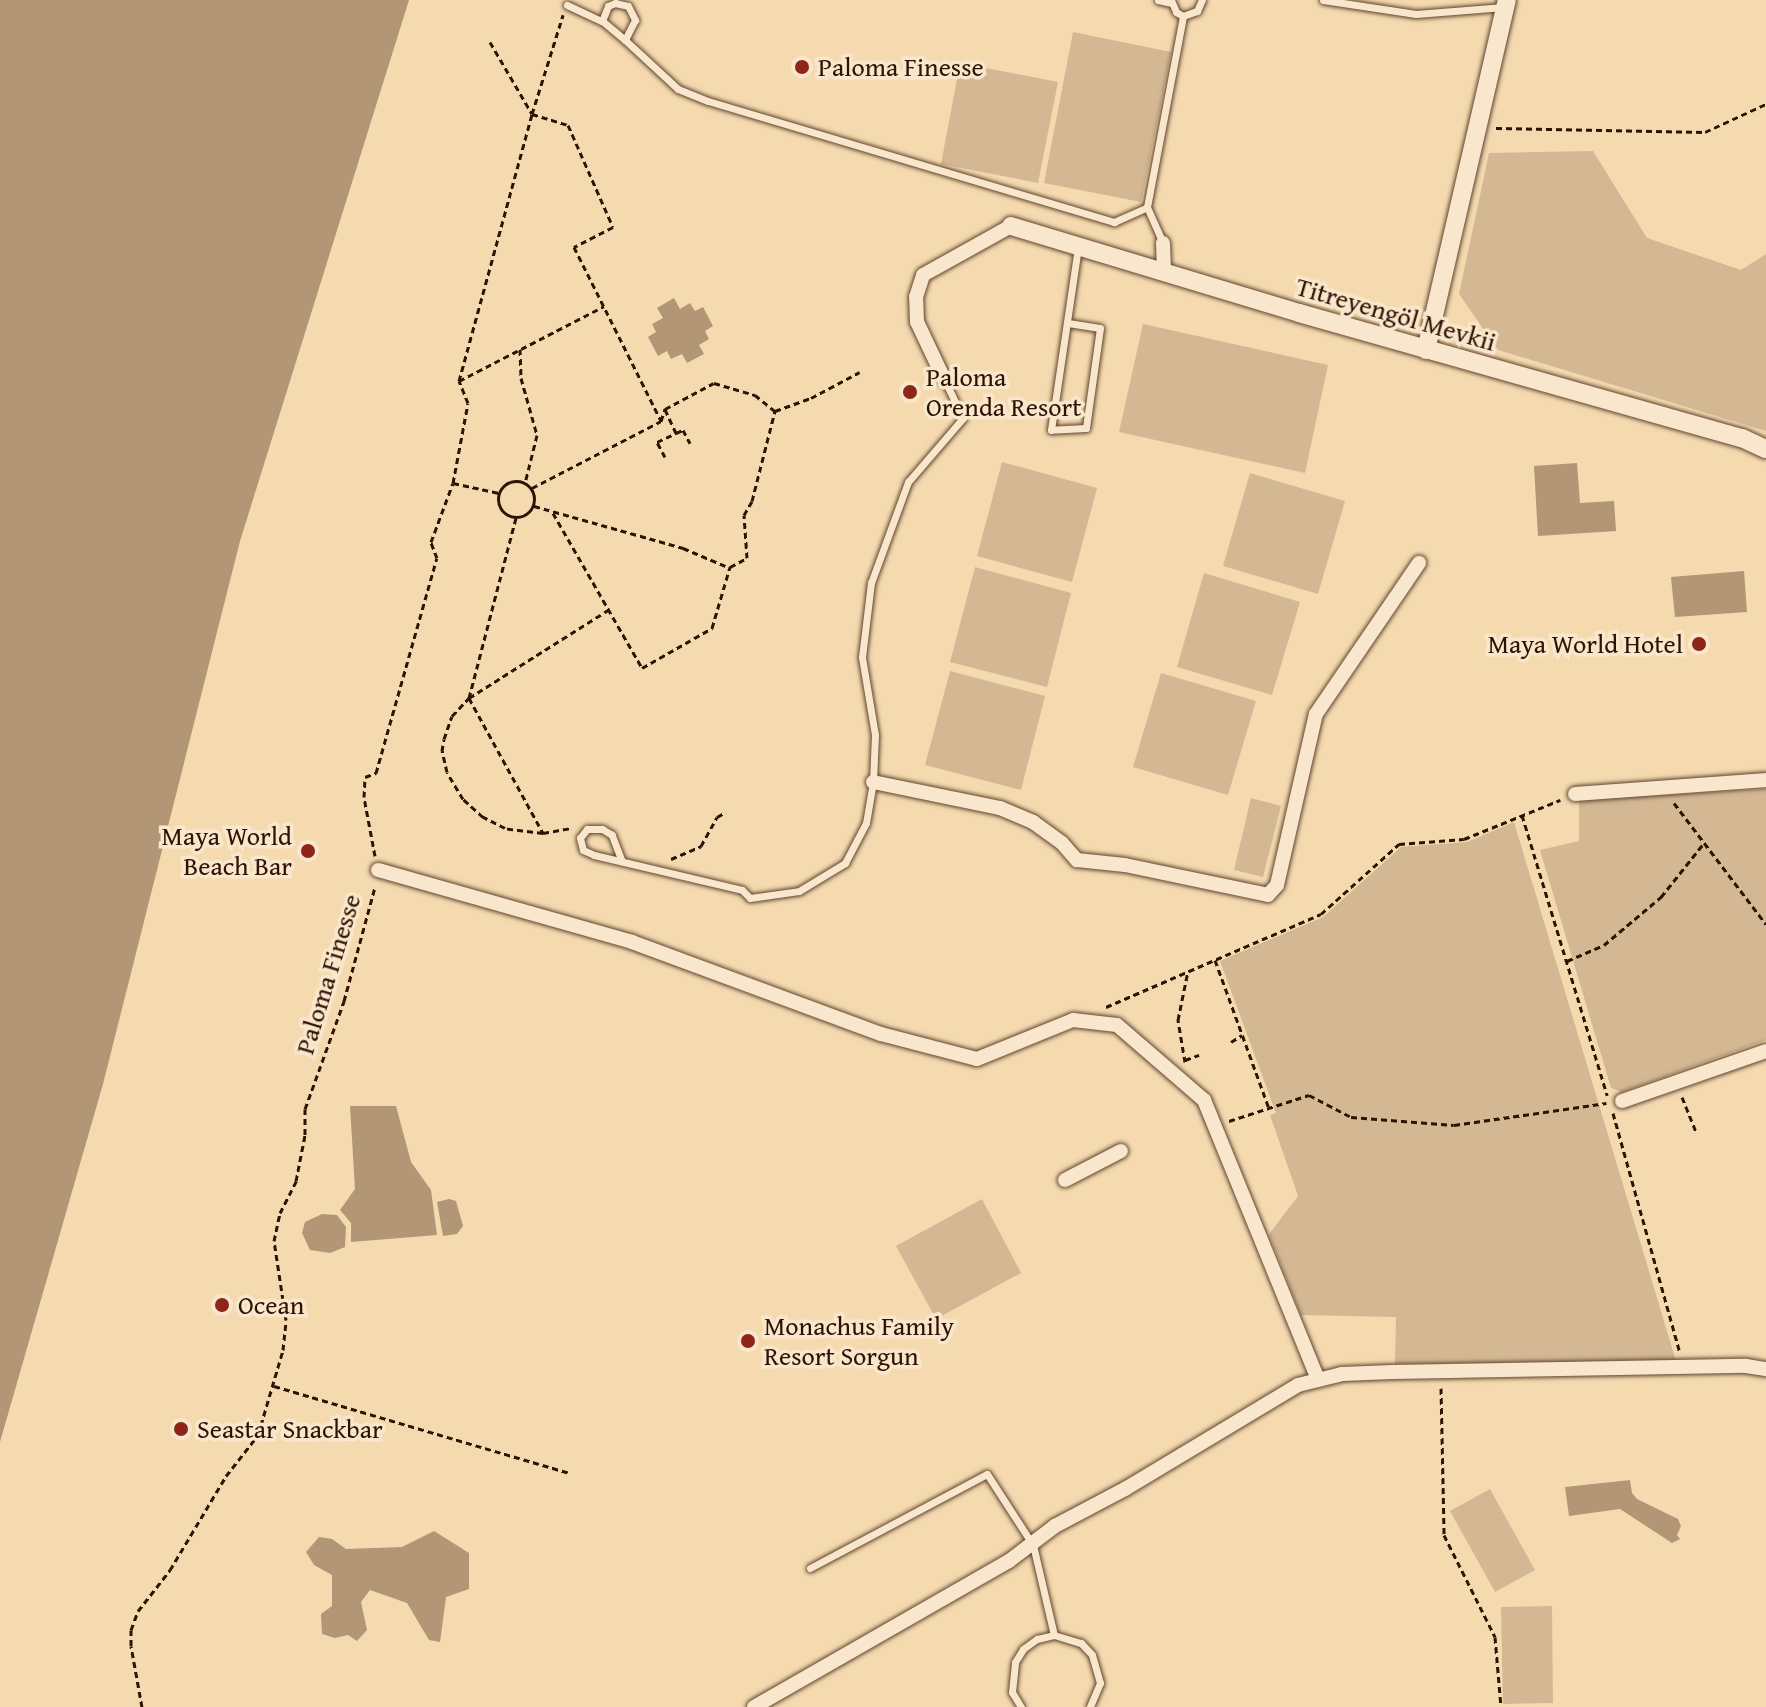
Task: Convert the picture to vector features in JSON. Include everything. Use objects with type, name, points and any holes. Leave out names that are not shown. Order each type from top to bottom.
[{"type":"street","points":[[1426,350],[1506,3]]},
{"type":"street","points":[[944,379],[917,322],[916,297],[923,275],[1011,226]]},
{"type":"street","name":"Titreyengöl Mevkii","points":[[1011,226],[1426,350],[1742,438],[1766,449]]},
{"type":"street","points":[[1163,243],[1164,273]]},
{"type":"street","points":[[873,782],[1000,808],[1033,822],[1062,843],[1077,860],[1125,865],[1268,895],[1277,885],[1316,714],[1419,563]]},
{"type":"street","points":[[1575,794],[1766,780]]},
{"type":"street","points":[[378,870],[632,942],[881,1034],[977,1059],[1073,1020],[1117,1025],[1204,1100],[1318,1380]]},
{"type":"street","points":[[1616,1102],[1766,1051]]},
{"type":"street","points":[[1065,1180],[1121,1151]]},
{"type":"street","points":[[754,1707],[1033,1545],[1055,1526],[1125,1489],[1256,1407],[1298,1385],[1342,1374],[1766,1369]]},
{"type":"lane","points":[[1158,0],[1171,1],[1183,16],[1147,207],[1163,243]]},
{"type":"lane","points":[[1183,16],[1197,11],[1202,0]]},
{"type":"lane","points":[[1323,0],[1416,14],[1506,3]]},
{"type":"lane","points":[[602,21],[608,6],[615,3],[628,6],[635,20],[625,40]]},
{"type":"lane","points":[[567,5],[602,21],[678,89],[708,101],[1114,222],[1147,207]]},
{"type":"lane","points":[[1068,323],[1100,328],[1086,428],[1051,430],[1079,246]]},
{"type":"lane","points":[[621,859],[612,835],[602,829],[587,829],[580,838],[583,850],[742,890],[750,898],[799,891],[845,863],[866,823],[873,782],[875,735],[862,657],[864,618],[871,583],[908,482],[963,418],[944,379]]},
{"type":"lane","points":[[810,1568],[987,1474],[1033,1545],[1054,1635]]},
{"type":"lane","points":[[1021,1707],[1012,1692],[1015,1662],[1023,1649],[1037,1639],[1054,1635],[1081,1643],[1092,1655],[1100,1683],[1090,1707]]},
{"type":"path","name":"Paloma Finesse","points":[[142,1707],[131,1646],[131,1630],[138,1611],[170,1570],[226,1476],[258,1435],[283,1350],[286,1320],[274,1241],[280,1213],[296,1181],[305,1135],[305,1109],[344,1001],[370,913],[378,870],[364,797],[365,777],[376,773],[437,558],[431,542],[453,483],[468,403],[459,381],[532,114],[567,5]]},
{"type":"path","points":[[490,42],[532,114],[568,125],[613,227],[574,247],[661,421]]},
{"type":"path","points":[[1479,128],[1705,132],[1766,104]]},
{"type":"path","points":[[459,381],[604,306]]},
{"type":"path","points":[[520,349],[521,378],[537,435],[525,483]]},
{"type":"path","points":[[775,411],[811,398],[860,372]]},
{"type":"path","points":[[532,488],[661,421],[665,409],[714,383],[755,395],[775,411]]},
{"type":"path","points":[[665,409],[676,433]]},
{"type":"path","points":[[553,513],[642,668],[712,628],[730,567],[747,558],[744,515],[752,501],[775,411]]},
{"type":"path","points":[[665,457],[657,442],[683,430],[690,443]]},
{"type":"path","points":[[513,481],[525,483],[532,488],[534,506],[525,516],[516,518],[501,509],[499,493],[513,481]]},
{"type":"path","points":[[453,483],[499,493]]},
{"type":"path","points":[[534,506],[683,548],[730,567]]},
{"type":"path","points":[[516,518],[469,698],[543,833]]},
{"type":"path","points":[[577,826],[543,833],[505,828],[483,817],[463,799],[447,772],[442,751],[452,716],[469,698],[610,609]]},
{"type":"path","points":[[1662,787],[1766,924]]},
{"type":"path","points":[[1102,1008],[1321,914],[1399,844],[1464,839],[1575,794]]},
{"type":"path","points":[[667,860],[701,846],[717,817],[726,812]]},
{"type":"path","points":[[1522,815],[1566,961],[1616,1102],[1684,1368]]},
{"type":"path","points":[[1566,961],[1604,945],[1661,897],[1704,843]]},
{"type":"path","points":[[1215,960],[1269,1108]]},
{"type":"path","points":[[1188,971],[1178,1020],[1185,1060],[1191,1073]]},
{"type":"path","points":[[1231,1042],[1242,1035]]},
{"type":"path","points":[[1185,1060],[1199,1055]]},
{"type":"path","points":[[1676,1082],[1696,1132]]},
{"type":"path","points":[[1215,1126],[1309,1095],[1351,1117],[1454,1125],[1616,1102]]},
{"type":"path","points":[[1440,1372],[1444,1535],[1495,1637],[1501,1707]]},
{"type":"path","points":[[274,1386],[570,1473]]},
{"type":"shaded area","points":[[0,0],[409,0],[240,541],[103,1084],[0,1442]]},
{"type":"shaded area","points":[[1073,32],[1171,52],[1141,202],[1044,183]]},
{"type":"shaded area","points":[[960,63],[1058,82],[1038,183],[941,164]]},
{"type":"shaded area","points":[[1593,151],[1647,238],[1741,270],[1766,254],[1766,431],[1498,350],[1459,294],[1489,153]]},
{"type":"shaded area","points":[[674,298],[680,309],[690,303],[695,311],[703,307],[713,326],[705,331],[709,339],[699,345],[704,354],[687,363],[682,354],[671,359],[667,351],[658,356],[648,337],[656,332],[652,324],[663,318],[657,308]]},
{"type":"shaded area","points":[[1143,324],[1328,365],[1305,473],[1119,432]]},
{"type":"shaded area","points":[[1002,462],[1097,488],[1072,582],[977,556]]},
{"type":"shaded area","points":[[1577,463],[1580,503],[1614,501],[1616,531],[1538,536],[1534,466]]},
{"type":"shaded area","points":[[1250,473],[1345,501],[1318,594],[1223,566]]},
{"type":"shaded area","points":[[975,567],[1071,593],[1047,687],[950,662]]},
{"type":"shaded area","points":[[1744,571],[1747,612],[1675,617],[1671,577]]},
{"type":"shaded area","points":[[1204,573],[1300,602],[1272,695],[1177,667]]},
{"type":"shaded area","points":[[950,671],[1045,696],[1021,790],[925,765]]},
{"type":"shaded area","points":[[1161,673],[1256,701],[1228,795],[1133,767]]},
{"type":"shaded area","points":[[1766,789],[1766,1040],[1622,1092],[1611,1088],[1540,850],[1579,841],[1579,800]]},
{"type":"shaded area","points":[[1251,798],[1281,806],[1263,877],[1234,870]]},
{"type":"shaded area","points":[[1514,822],[1676,1361],[1395,1364],[1396,1317],[1301,1315],[1269,1234],[1298,1196],[1270,1115],[1276,1113],[1220,961],[1323,917],[1401,847],[1467,842]]},
{"type":"shaded area","points":[[350,1106],[396,1106],[411,1162],[431,1190],[437,1235],[351,1242],[351,1223],[340,1210],[355,1189]]},
{"type":"shaded area","points":[[982,1199],[1021,1273],[936,1319],[896,1246]]},
{"type":"shaded area","points":[[456,1201],[463,1226],[457,1234],[443,1236],[437,1202]]},
{"type":"shaded area","points":[[322,1214],[337,1215],[346,1227],[345,1247],[330,1253],[310,1250],[302,1233],[305,1222]]},
{"type":"shaded area","points":[[1630,1480],[1632,1493],[1637,1499],[1678,1519],[1681,1526],[1677,1535],[1680,1539],[1672,1543],[1620,1509],[1569,1516],[1565,1487]]},
{"type":"shaded area","points":[[1490,1489],[1535,1570],[1495,1592],[1450,1511]]},
{"type":"shaded area","points":[[434,1531],[469,1553],[469,1589],[446,1597],[440,1642],[429,1640],[407,1603],[370,1590],[361,1602],[367,1630],[357,1641],[348,1635],[335,1638],[322,1634],[321,1614],[332,1606],[332,1575],[314,1565],[306,1552],[319,1537],[332,1539],[346,1549],[402,1547]]},
{"type":"shaded area","points":[[1552,1606],[1553,1703],[1503,1704],[1501,1607]]},
{"type":"place","name":"Paloma Finesse","points":[[802,67]]},
{"type":"place","name":"Paloma Orenda Resort","points":[[910,392]]},
{"type":"place","name":"Maya World Hotel","points":[[1699,644]]},
{"type":"place","name":"Maya World Beach Bar","points":[[308,851]]},
{"type":"place","name":"Ocean","points":[[222,1305]]},
{"type":"place","name":"Monachus Family Resort Sorgun","points":[[748,1341]]},
{"type":"place","name":"Seastar Snackbar","points":[[181,1429]]}]
